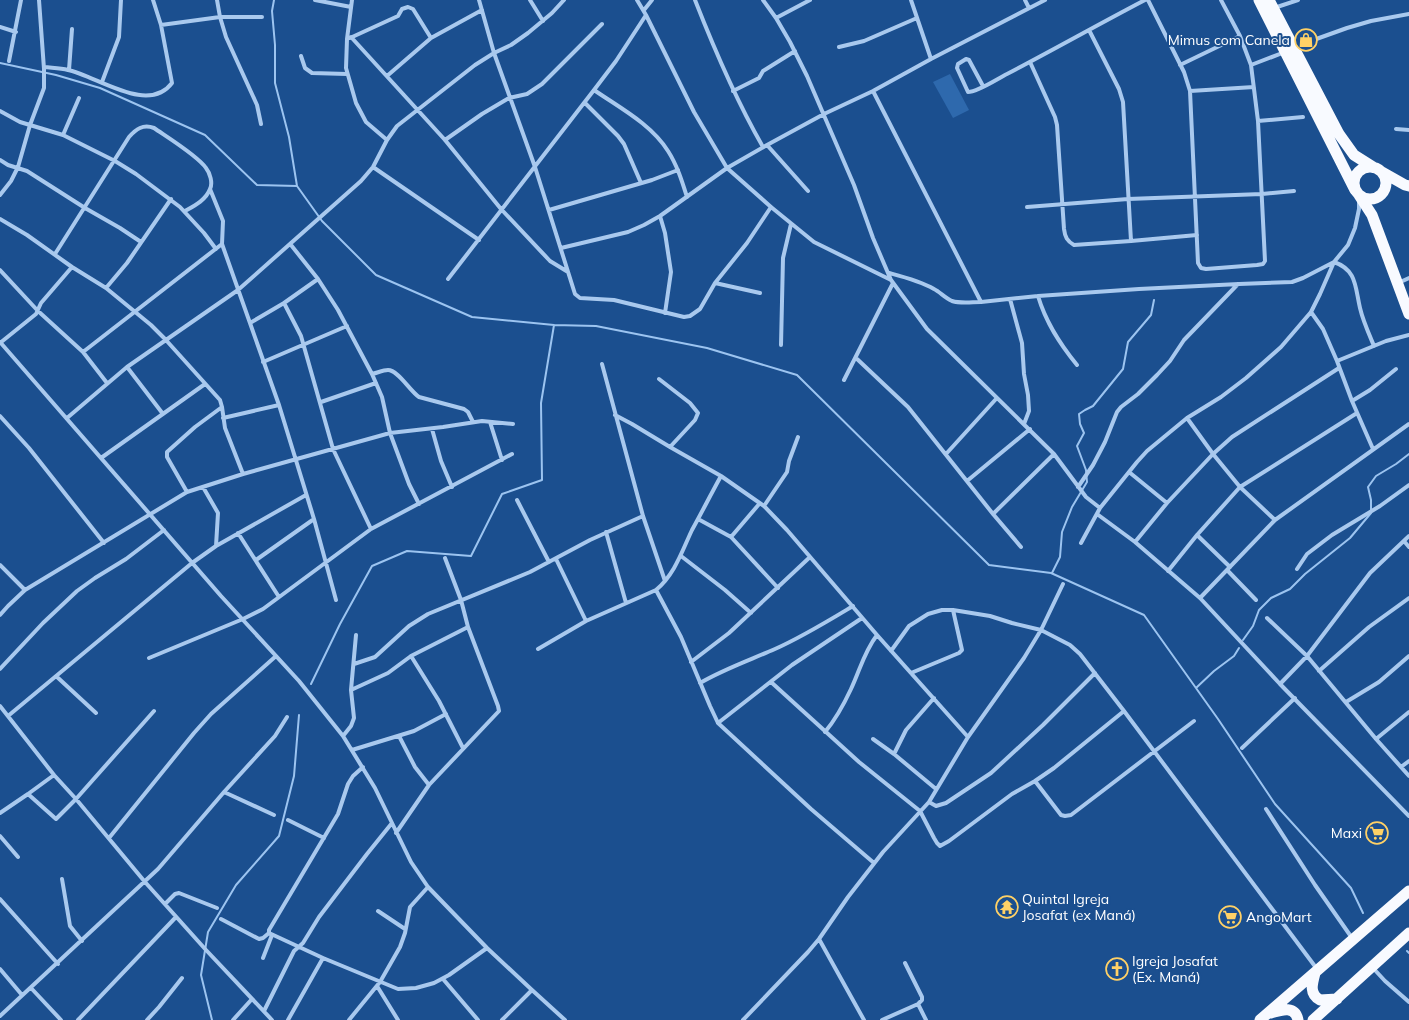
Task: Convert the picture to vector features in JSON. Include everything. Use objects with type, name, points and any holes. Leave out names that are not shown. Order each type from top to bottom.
[{"type":"highway","points":[[1259,0],[1290,49],[1339,134],[1354,155],[1377,170],[1409,186]]},
{"type":"highway","points":[[1271,4],[1290,49],[1357,193],[1372,215],[1409,314]]},
{"type":"highway","points":[[1363,169],[1377,170],[1386,182],[1384,192],[1374,199],[1369,199],[1357,193],[1354,185],[1356,176],[1363,169]]},
{"type":"highway","points":[[1262,1018],[1409,891]]},
{"type":"highway","points":[[1313,1020],[1409,934]]},
{"type":"highway","points":[[1316,972],[1312,987],[1314,995],[1320,1000],[1337,999]]},
{"type":"highway","points":[[1262,1018],[1282,1009],[1287,1009],[1294,1012],[1298,1020]]},
{"type":"street","points":[[9,61],[16,32],[20,0]]},
{"type":"street","points":[[0,195],[11,181],[18,167],[30,125],[43,90],[44,68],[39,0]]},
{"type":"street","points":[[102,82],[119,37],[121,0]]},
{"type":"street","points":[[44,68],[69,70],[102,82],[109,87],[140,96],[158,93],[167,89],[172,83],[161,25],[152,0]]},
{"type":"street","points":[[217,0],[220,17],[231,48],[257,105],[261,124]]},
{"type":"street","points":[[315,0],[351,7]]},
{"type":"street","points":[[352,0],[346,68],[347,74],[356,103],[366,122],[387,140]]},
{"type":"street","points":[[479,0],[494,53],[535,167],[575,294],[580,298],[614,300],[684,317],[696,313],[700,309],[715,283],[747,243],[771,207]]},
{"type":"street","points":[[530,0],[543,21]]},
{"type":"street","points":[[66,418],[128,366],[238,290],[291,245],[361,181],[373,167],[387,140],[397,126],[475,65],[494,53],[511,45],[543,21],[564,0]]},
{"type":"street","points":[[636,0],[644,10],[694,112],[727,168],[816,244],[892,281]]},
{"type":"street","points":[[644,10],[652,0]]},
{"type":"street","points":[[695,0],[733,91],[765,146],[808,191]]},
{"type":"street","points":[[763,0],[776,18],[795,51],[824,114],[861,202],[873,238],[892,281],[927,329],[996,399],[1030,429],[1054,454],[1078,487],[1100,508]]},
{"type":"street","points":[[776,18],[810,0]]},
{"type":"street","points":[[911,0],[931,59]]},
{"type":"street","points":[[1025,0],[1029,8]]},
{"type":"street","points":[[561,248],[628,232],[644,225],[660,216],[727,168],[765,146],[1045,0]]},
{"type":"street","points":[[983,86],[969,60],[966,59],[958,64],[957,68],[968,92],[972,92],[1146,0],[1184,72],[1190,91],[1198,235],[1198,263],[1200,268],[1206,269],[1263,264],[1265,261],[1258,121],[1251,65],[1240,36],[1221,0]]},
{"type":"street","points":[[1271,4],[1298,0]]},
{"type":"street","points":[[349,38],[398,16],[402,9],[408,7],[413,9],[431,38]]},
{"type":"street","points":[[387,76],[431,38],[482,10]]},
{"type":"street","points":[[1251,65],[1347,28],[1371,21],[1409,14]]},
{"type":"street","points":[[448,279],[616,61],[646,16]]},
{"type":"street","points":[[161,25],[220,17],[262,18]]},
{"type":"street","points":[[839,47],[870,38],[917,18]]},
{"type":"street","points":[[445,140],[482,114],[509,98],[526,94],[542,84],[602,24]]},
{"type":"street","points":[[0,27],[16,32]]},
{"type":"street","points":[[69,70],[72,29]]},
{"type":"street","points":[[1089,30],[1122,96],[1131,241]]},
{"type":"street","points":[[1180,65],[1240,36]]},
{"type":"street","points":[[349,38],[387,76],[445,140],[501,209],[550,261],[568,272]]},
{"type":"street","points":[[733,91],[759,78],[763,71],[795,51]]},
{"type":"street","points":[[301,56],[305,68],[312,73],[347,74]]},
{"type":"street","points":[[1030,62],[1055,117],[1057,125],[1065,236],[1068,242],[1074,245],[1198,235]]},
{"type":"street","points":[[1190,91],[1254,87]]},
{"type":"street","points":[[594,90],[652,132],[668,150],[678,170],[687,197]]},
{"type":"street","points":[[872,91],[981,302]]},
{"type":"street","points":[[63,136],[80,98]]},
{"type":"street","points":[[585,102],[618,136],[641,183]]},
{"type":"street","points":[[0,110],[20,122],[63,136],[115,161],[136,174],[185,211],[216,249]]},
{"type":"street","points":[[1258,121],[1303,117]]},
{"type":"street","points":[[55,254],[134,131],[149,126],[154,128],[200,161],[209,173],[210,189],[223,221],[222,244],[278,405],[314,519],[336,600]]},
{"type":"street","points":[[1396,129],[1409,130]]},
{"type":"street","points":[[0,160],[8,165],[18,167],[26,171],[141,242]]},
{"type":"street","points":[[373,167],[479,240]]},
{"type":"street","points":[[549,210],[641,183],[678,170]]},
{"type":"street","points":[[185,211],[202,200],[210,189]]},
{"type":"street","points":[[1027,207],[1128,199],[1262,194],[1294,191]]},
{"type":"street","points":[[1081,543],[1100,508],[1147,451],[1187,418],[1221,397],[1246,378],[1281,347],[1311,312],[1334,262],[1348,245],[1355,228],[1359,209],[1357,193]]},
{"type":"street","points":[[106,288],[171,199]]},
{"type":"street","points":[[660,216],[666,233],[672,272],[665,313]]},
{"type":"street","points":[[0,218],[72,267],[106,288],[165,339],[220,400],[228,435],[244,474]]},
{"type":"street","points":[[781,345],[783,258],[791,224]]},
{"type":"street","points":[[83,352],[222,244]]},
{"type":"street","points":[[291,245],[318,279],[347,326],[372,374],[382,397],[390,433],[409,484],[419,504]]},
{"type":"street","points":[[889,273],[925,284],[953,302],[960,303],[1038,296],[1292,282],[1334,262],[1345,266],[1355,283],[1360,308],[1374,346]]},
{"type":"street","points":[[72,267],[41,303],[38,311],[0,342],[192,563],[298,681],[344,736],[363,768],[411,862],[428,887],[487,948],[565,1020]]},
{"type":"street","points":[[0,270],[38,311],[83,352],[107,383]]},
{"type":"street","points":[[1398,283],[1409,278]]},
{"type":"street","points":[[250,323],[318,279]]},
{"type":"street","points":[[844,380],[892,281]]},
{"type":"street","points":[[715,283],[760,292]]},
{"type":"street","points":[[1078,487],[1093,465],[1121,406],[1138,394],[1157,375],[1170,361],[1184,340],[1238,284]]},
{"type":"street","points":[[1038,296],[1045,317],[1050,326],[1077,365]]},
{"type":"street","points":[[1010,299],[1022,343],[1024,374],[1028,395],[1029,411],[1024,424]]},
{"type":"street","points":[[284,302],[304,344],[333,449],[371,529]]},
{"type":"street","points":[[1311,312],[1323,330],[1337,361],[1352,401],[1374,449]]},
{"type":"street","points":[[263,362],[347,326]]},
{"type":"street","points":[[1337,361],[1374,346],[1409,335]]},
{"type":"street","points":[[856,358],[908,407],[1021,547]]},
{"type":"street","points":[[602,364],[643,516],[666,581]]},
{"type":"street","points":[[128,366],[163,414]]},
{"type":"street","points":[[1135,542],[1167,503],[1212,454],[1241,431],[1339,368]]},
{"type":"street","points":[[1352,401],[1376,386],[1396,369]]},
{"type":"street","points":[[372,374],[391,370],[419,397],[464,409],[473,422]]},
{"type":"street","points":[[659,379],[690,403],[698,413],[695,420],[670,448]]},
{"type":"street","points":[[321,402],[376,383]]},
{"type":"street","points":[[102,458],[205,384]]},
{"type":"street","points":[[946,454],[996,399]]},
{"type":"street","points":[[223,418],[278,405]]},
{"type":"street","points":[[187,492],[166,454],[195,427],[222,407]]},
{"type":"street","points":[[1168,571],[1240,486],[1357,412]]},
{"type":"street","points":[[615,415],[721,476],[762,504],[787,530],[862,618],[968,737]]},
{"type":"street","points":[[0,416],[29,448],[104,543]]},
{"type":"street","points":[[1187,418],[1212,454],[1240,486],[1275,520]]},
{"type":"street","points":[[0,616],[25,590],[187,492],[244,474],[390,433],[473,422],[513,424]]},
{"type":"street","points":[[490,422],[502,460]]},
{"type":"street","points":[[1200,598],[1275,520],[1409,424]]},
{"type":"street","points":[[432,428],[441,461],[452,487]]},
{"type":"street","points":[[967,481],[1030,429]]},
{"type":"street","points":[[731,537],[762,504],[787,472],[789,461],[798,436]]},
{"type":"street","points":[[149,658],[243,619],[263,609],[371,529],[512,454]]},
{"type":"street","points":[[993,514],[1054,454]]},
{"type":"street","points":[[1129,472],[1167,503]]},
{"type":"street","points":[[538,648],[586,621],[656,590],[666,581],[681,556],[698,519],[721,476]]},
{"type":"street","points":[[1297,569],[1307,554],[1332,535],[1380,506],[1409,485]]},
{"type":"street","points":[[203,487],[218,513],[216,546]]},
{"type":"street","points":[[8,716],[192,563],[216,546],[306,495]]},
{"type":"street","points":[[517,500],[549,562]]},
{"type":"street","points":[[1097,514],[1135,542],[1200,598],[1280,684],[1409,816]]},
{"type":"street","points":[[354,664],[378,655],[397,636],[419,620],[443,607],[530,572],[606,532],[643,516]]},
{"type":"street","points":[[256,560],[314,519]]},
{"type":"street","points":[[698,519],[731,537],[778,588]]},
{"type":"street","points":[[0,669],[43,623],[76,591],[126,559],[164,530]]},
{"type":"street","points":[[606,532],[626,603]]},
{"type":"street","points":[[238,533],[279,597]]},
{"type":"street","points":[[1197,535],[1256,600]]},
{"type":"street","points":[[1280,684],[1307,656],[1370,573],[1409,536]]},
{"type":"street","points":[[1404,540],[1409,547]]},
{"type":"street","points":[[681,556],[725,590],[751,613]]},
{"type":"street","points":[[691,662],[713,646],[751,613],[810,557]]},
{"type":"street","points":[[396,833],[429,785],[499,711],[468,627],[461,600],[445,558]]},
{"type":"street","points":[[556,559],[586,621]]},
{"type":"street","points":[[0,565],[25,590]]},
{"type":"street","points":[[743,1020],[801,960],[819,939],[874,863],[929,802],[968,737],[1017,669],[1041,630],[1063,584]]},
{"type":"street","points":[[656,590],[681,637],[718,723],[811,809],[874,863]]},
{"type":"street","points":[[1319,670],[1369,627],[1409,598]]},
{"type":"street","points":[[700,683],[740,663],[775,649],[816,628],[853,606]]},
{"type":"street","points":[[891,651],[909,626],[928,614],[942,610],[985,614],[1012,623],[1041,630],[1070,645],[1080,654],[1155,752],[1316,972]]},
{"type":"street","points":[[911,673],[959,653],[962,650],[953,610]]},
{"type":"street","points":[[718,723],[792,665],[862,618]]},
{"type":"street","points":[[1267,618],[1307,656],[1409,776]]},
{"type":"street","points":[[351,690],[392,671],[411,656],[468,627]]},
{"type":"street","points":[[344,736],[351,726],[354,718],[351,690],[356,635]]},
{"type":"street","points":[[825,732],[832,724],[852,688],[869,646],[877,635]]},
{"type":"street","points":[[109,838],[211,714],[276,656]]},
{"type":"street","points":[[411,656],[436,695],[463,748]]},
{"type":"street","points":[[1346,702],[1379,682],[1409,656]]},
{"type":"street","points":[[929,802],[936,806],[946,803],[991,773],[1095,673]]},
{"type":"street","points":[[56,676],[96,713]]},
{"type":"street","points":[[772,682],[825,732],[920,811],[940,846],[949,841],[1012,794],[1054,768],[1124,711]]},
{"type":"street","points":[[894,754],[906,730],[934,698]]},
{"type":"street","points":[[1242,748],[1295,698]]},
{"type":"street","points":[[1,709],[54,775],[145,882],[193,937],[272,1020]]},
{"type":"street","points":[[28,794],[56,819],[76,800],[154,711]]},
{"type":"street","points":[[1376,739],[1409,712]]},
{"type":"street","points":[[352,750],[399,736],[422,727],[446,714]]},
{"type":"street","points":[[0,1016],[158,870],[274,736],[287,717]]},
{"type":"street","points":[[1035,781],[1061,815],[1071,815],[1194,721]]},
{"type":"street","points":[[399,736],[415,767],[429,785]]},
{"type":"street","points":[[873,739],[894,754],[936,789]]},
{"type":"street","points":[[1401,767],[1409,761]]},
{"type":"street","points":[[263,958],[270,934],[269,930],[338,814],[348,784],[353,776],[363,768]]},
{"type":"street","points":[[0,813],[54,775]]},
{"type":"street","points":[[224,792],[274,815]]},
{"type":"street","points":[[1266,809],[1315,886],[1354,940]]},
{"type":"street","points":[[288,820],[324,838]]},
{"type":"street","points":[[264,1011],[294,951],[362,859],[392,824]]},
{"type":"street","points":[[0,836],[18,857]]},
{"type":"street","points":[[62,879],[70,926],[82,941]]},
{"type":"street","points":[[348,1020],[380,982],[397,952],[405,929],[410,907],[428,887]]},
{"type":"street","points":[[165,904],[175,894],[179,893],[217,908]]},
{"type":"street","points":[[0,900],[58,964]]},
{"type":"street","points":[[378,911],[405,929]]},
{"type":"street","points":[[78,1020],[176,917]]},
{"type":"street","points":[[221,919],[259,939],[270,934]]},
{"type":"street","points":[[270,934],[380,982],[393,987],[406,989],[426,986],[442,979],[487,948]]},
{"type":"street","points":[[819,939],[864,1020]]},
{"type":"street","points":[[288,1020],[323,958]]},
{"type":"street","points":[[882,1020],[918,1004],[922,1000],[922,997],[905,963]]},
{"type":"street","points":[[1372,966],[1385,981],[1409,1002]]},
{"type":"street","points":[[0,969],[22,995]]},
{"type":"street","points":[[147,1020],[160,1007],[182,978]]},
{"type":"street","points":[[442,979],[478,1020]]},
{"type":"street","points":[[377,986],[398,1020]]},
{"type":"street","points":[[31,988],[62,1020]]},
{"type":"street","points":[[502,1020],[532,990]]},
{"type":"street","points":[[233,1020],[252,999]]},
{"type":"street","points":[[918,1004],[926,1020]]},
{"type":"shaded area","points":[[950,74],[969,110],[953,118],[933,82]]},
{"type":"waterway","points":[[274,0],[272,11],[275,45],[275,83],[289,137],[297,186]]},
{"type":"waterway","points":[[0,63],[56,75],[100,88],[205,135],[257,185],[297,186],[322,221],[376,275],[472,317],[554,325],[541,403],[542,480],[502,494],[471,556],[407,551],[372,566],[340,624],[311,684]]},
{"type":"waterway","points":[[1052,573],[1060,557],[1062,532],[1072,507],[1087,482],[1086,470],[1077,446],[1084,433],[1080,424],[1079,414],[1093,406],[1123,369],[1128,342],[1151,315],[1154,300]]},
{"type":"waterway","points":[[554,325],[596,326],[707,348],[797,375],[989,565],[1051,573],[1144,615],[1218,719],[1275,804],[1351,888],[1363,913]]},
{"type":"waterway","points":[[1243,640],[1253,626],[1259,610],[1271,598],[1290,589],[1305,574],[1350,538],[1371,513],[1371,500],[1368,487],[1376,476],[1409,454]]},
{"type":"waterway","points":[[1196,688],[1214,671],[1234,656],[1239,648]]},
{"type":"waterway","points":[[212,1020],[201,975],[208,932],[236,885],[279,836],[294,776],[299,715]]},
{"type":"place","name":"Mimus com Canela","points":[[1306,40]]},
{"type":"place","name":"Maxi","points":[[1377,833]]},
{"type":"place","name":"Quintal Igreja Josafat (ex Maná)","points":[[1007,907]]},
{"type":"place","name":"AngoMart","points":[[1230,917]]},
{"type":"place","name":"Igreja Josafat (Ex. Maná)","points":[[1117,969]]}]
